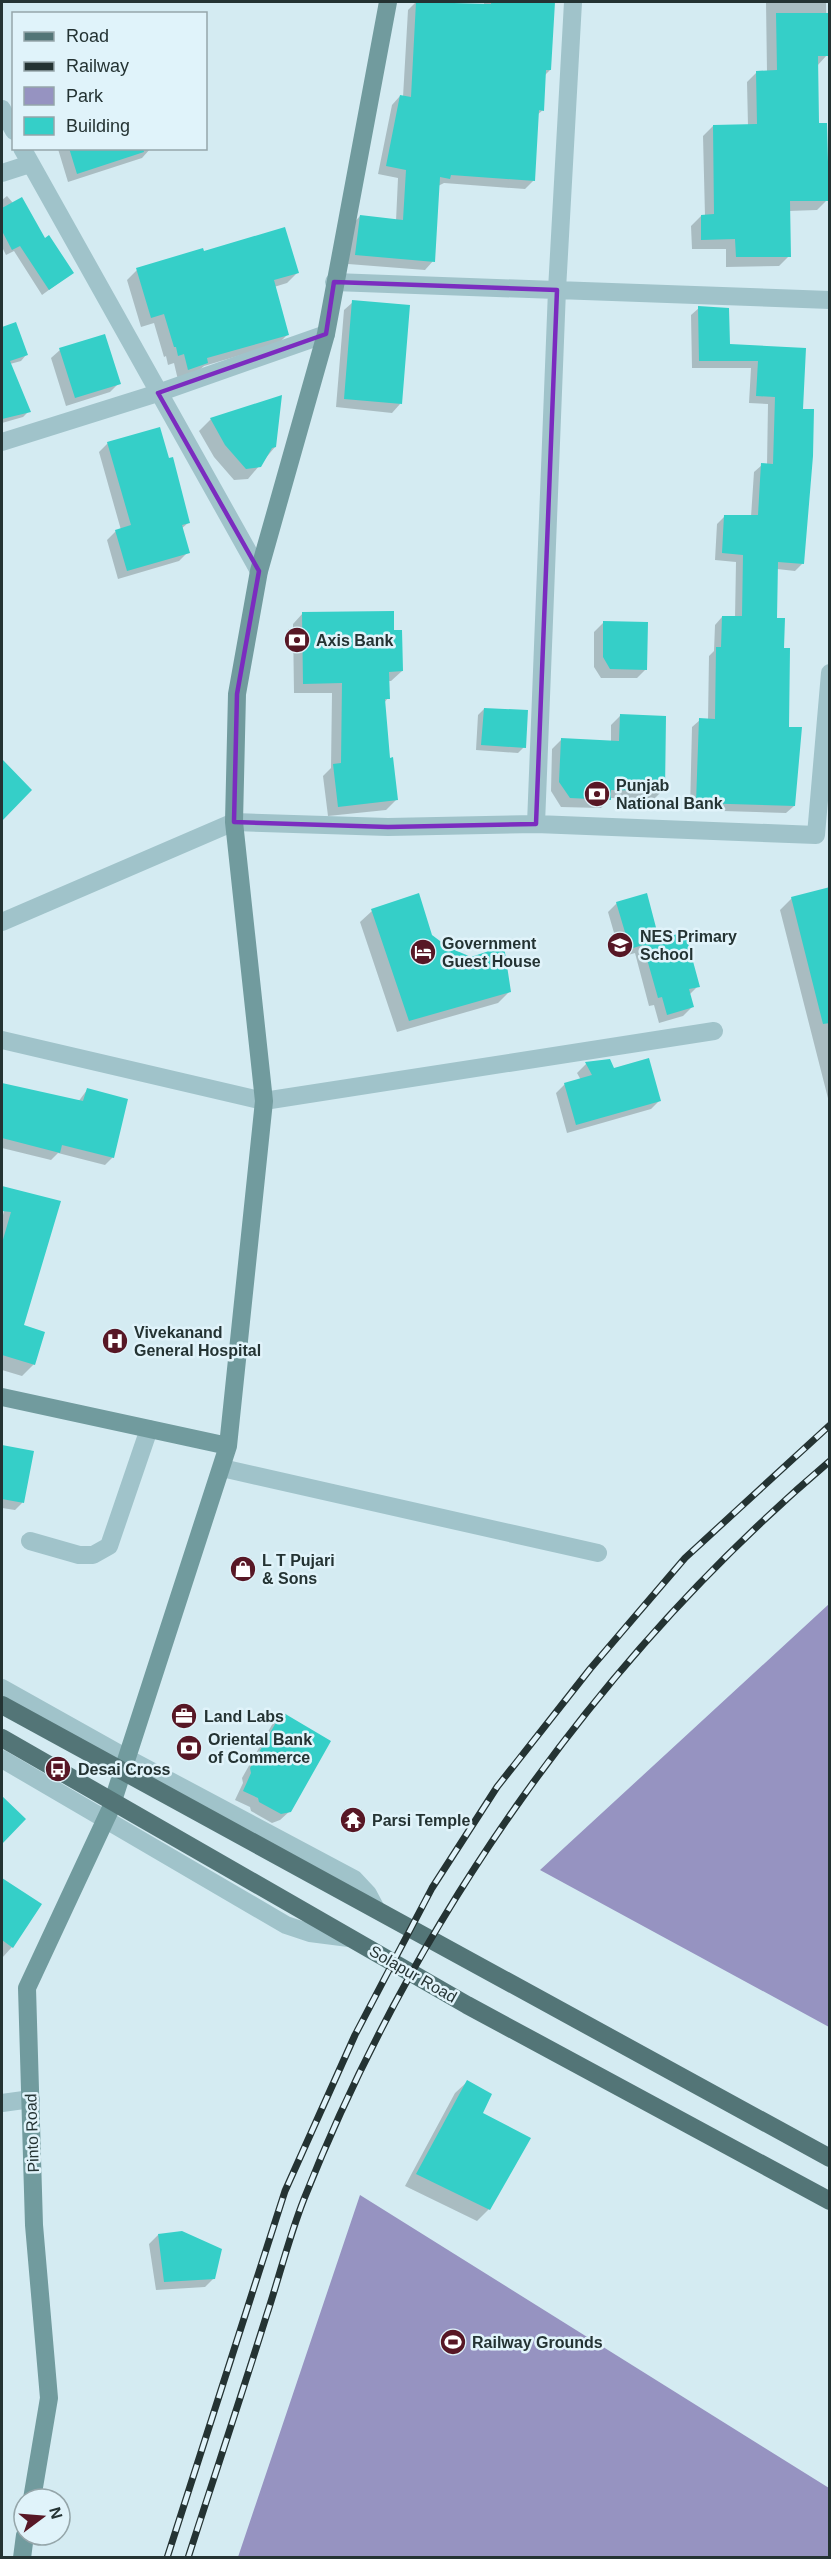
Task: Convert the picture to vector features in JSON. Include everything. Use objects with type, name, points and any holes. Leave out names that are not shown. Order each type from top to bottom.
[{"type":"main road","points":[[2,1705],[830,2158]]},
{"type":"main road","name":"Solapur Road","points":[[2,1738],[467,2005],[830,2201]]},
{"type":"street","name":"Pinto Road","points":[[34,2487],[49,2398],[34,2225],[27,1988],[106,1819],[119,1785],[228,1446],[264,1101],[234,822],[237,694],[259,571],[326,334],[388,2]]},
{"type":"street","points":[[536,824],[557,290],[573,2]]},
{"type":"street","points":[[2,109],[12,127]]},
{"type":"street","points":[[2,173],[26,156],[259,571]]},
{"type":"street","points":[[334,282],[830,300]]},
{"type":"street","points":[[2,442],[158,393],[326,334]]},
{"type":"street","points":[[2,922],[234,822],[388,827],[536,824],[823,836],[830,673]]},
{"type":"street","points":[[2,1040],[264,1101],[714,1031]]},
{"type":"street","points":[[2,1397],[228,1446]]},
{"type":"street","points":[[30,1541],[80,1555],[93,1555],[109,1546],[149,1429]]},
{"type":"street","points":[[222,1468],[598,1553]]},
{"type":"street","points":[[2,1688],[354,1880],[368,1894],[376,1909]]},
{"type":"street","points":[[2,1759],[286,1925],[310,1933],[351,1938]]},
{"type":"street","points":[[2,2103],[31,2099]]},
{"type":"highlighted area","points":[[334,282],[557,290],[536,824],[388,827],[234,822],[237,694],[259,571],[158,393],[326,334]]},
{"type":"green space","points":[[829,1604],[829,2027],[540,1870]]},
{"type":"green space","name":"Railway Grounds","points":[[360,2195],[829,2488],[829,2557],[238,2557]]},
{"type":"building","points":[[416,2],[491,4],[491,2],[555,2],[551,70],[546,70],[544,111],[539,110],[535,181],[451,175],[450,179],[440,177],[435,262],[355,255],[360,215],[403,220],[406,170],[386,166],[400,95],[411,97]]},
{"type":"building","points":[[776,13],[828,13],[829,56],[818,56],[819,123],[827,123],[829,201],[790,201],[791,257],[736,257],[735,239],[701,240],[701,215],[714,214],[713,125],[757,124],[756,71],[777,70]]},
{"type":"building","points":[[70,150],[144,150],[144,152],[77,174]]},
{"type":"building","points":[[22,197],[45,238],[49,235],[74,273],[49,290],[20,246],[12,250],[2,231],[2,208]]},
{"type":"building","points":[[285,227],[299,273],[274,280],[289,335],[207,358],[208,363],[188,370],[184,354],[178,356],[176,347],[174,347],[164,314],[151,318],[136,268]]},
{"type":"building","points":[[352,300],[410,305],[402,404],[344,399]]},
{"type":"building","points":[[698,306],[729,308],[730,344],[806,348],[803,409],[814,409],[813,456],[804,564],[778,562],[777,618],[785,618],[784,648],[790,648],[789,727],[802,727],[795,806],[696,803],[699,718],[715,719],[716,647],[721,647],[722,616],[742,616],[743,555],[722,553],[724,515],[758,515],[761,463],[773,464],[775,397],[756,396],[758,361],[699,361]]},
{"type":"building","points":[[16,322],[28,355],[10,361],[31,412],[2,419],[2,327]]},
{"type":"building","points":[[105,334],[121,384],[75,398],[59,348]]},
{"type":"building","points":[[282,395],[276,447],[272,448],[261,467],[246,469],[225,445],[210,418]]},
{"type":"building","points":[[160,427],[169,458],[173,457],[190,523],[182,525],[190,553],[127,571],[115,530],[131,525],[107,442]]},
{"type":"building","points":[[394,611],[394,630],[402,630],[403,671],[389,672],[390,699],[385,699],[390,758],[393,757],[398,800],[338,807],[333,764],[341,763],[342,683],[303,684],[302,612]]},
{"type":"building","points":[[603,621],[648,622],[647,670],[610,669],[603,657]]},
{"type":"building","points":[[484,708],[528,710],[526,748],[481,745]]},
{"type":"building","points":[[620,714],[666,716],[665,791],[611,790],[611,800],[570,798],[559,782],[561,738],[619,741]]},
{"type":"building","points":[[2,759],[32,790],[2,821]]},
{"type":"building","points":[[830,887],[830,1023],[823,1024],[791,897]]},
{"type":"building","name":"Government Guest House","points":[[419,893],[432,935],[448,947],[471,957],[504,946],[511,992],[409,1021],[371,909]]},
{"type":"building","points":[[647,893],[659,939],[685,932],[700,987],[689,989],[694,1007],[667,1015],[662,997],[658,998],[643,945],[630,949],[616,902]]},
{"type":"building","points":[[649,1058],[661,1101],[576,1125],[564,1083],[592,1075],[585,1062],[610,1059],[614,1068]]},
{"type":"building","points":[[2,1083],[83,1101],[87,1088],[128,1099],[114,1158],[62,1145],[60,1153],[2,1138]]},
{"type":"building","points":[[2,1186],[61,1201],[24,1325],[45,1332],[35,1365],[2,1355],[2,1243],[11,1212],[2,1211]]},
{"type":"building","points":[[2,1445],[34,1451],[24,1503],[2,1499]]},
{"type":"building","points":[[282,1712],[331,1741],[291,1812],[281,1814],[243,1791],[251,1773],[250,1768]]},
{"type":"building","points":[[2,1796],[26,1819],[2,1844]]},
{"type":"building","points":[[2,1878],[42,1904],[13,1948],[2,1940]]},
{"type":"building","points":[[467,2080],[492,2094],[483,2113],[531,2138],[490,2210],[416,2174]]},
{"type":"building","points":[[182,2231],[222,2249],[215,2279],[164,2282],[158,2234]]},
{"type":"railway","points":[[167,2558],[285,2191],[355,2035],[432,1888],[497,1787],[590,1669],[685,1558],[830,1425]]},
{"type":"railway","points":[[188,2558],[304,2199],[349,2094],[401,1992],[458,1894],[522,1798],[591,1707],[666,1620],[745,1538],[830,1461]]},
{"type":"place","name":"Axis Bank","points":[[297,640]]},
{"type":"place","name":"Punjab National Bank","points":[[597,794]]},
{"type":"place","name":"NES Primary School","points":[[620,945]]},
{"type":"place","name":"Government Guest House","points":[[423,952]]},
{"type":"place","name":"Vivekanand General Hospital","points":[[115,1341]]},
{"type":"place","name":"L T Pujari & Sons","points":[[243,1569]]},
{"type":"place","name":"Land Labs","points":[[184,1716]]},
{"type":"place","name":"Oriental Bank of Commerce","points":[[189,1748]]},
{"type":"place","name":"Desai Cross","points":[[58,1769]]},
{"type":"place","name":"Parsi Temple","points":[[353,1820]]},
{"type":"place","name":"Railway Grounds","points":[[453,2342]]}]
